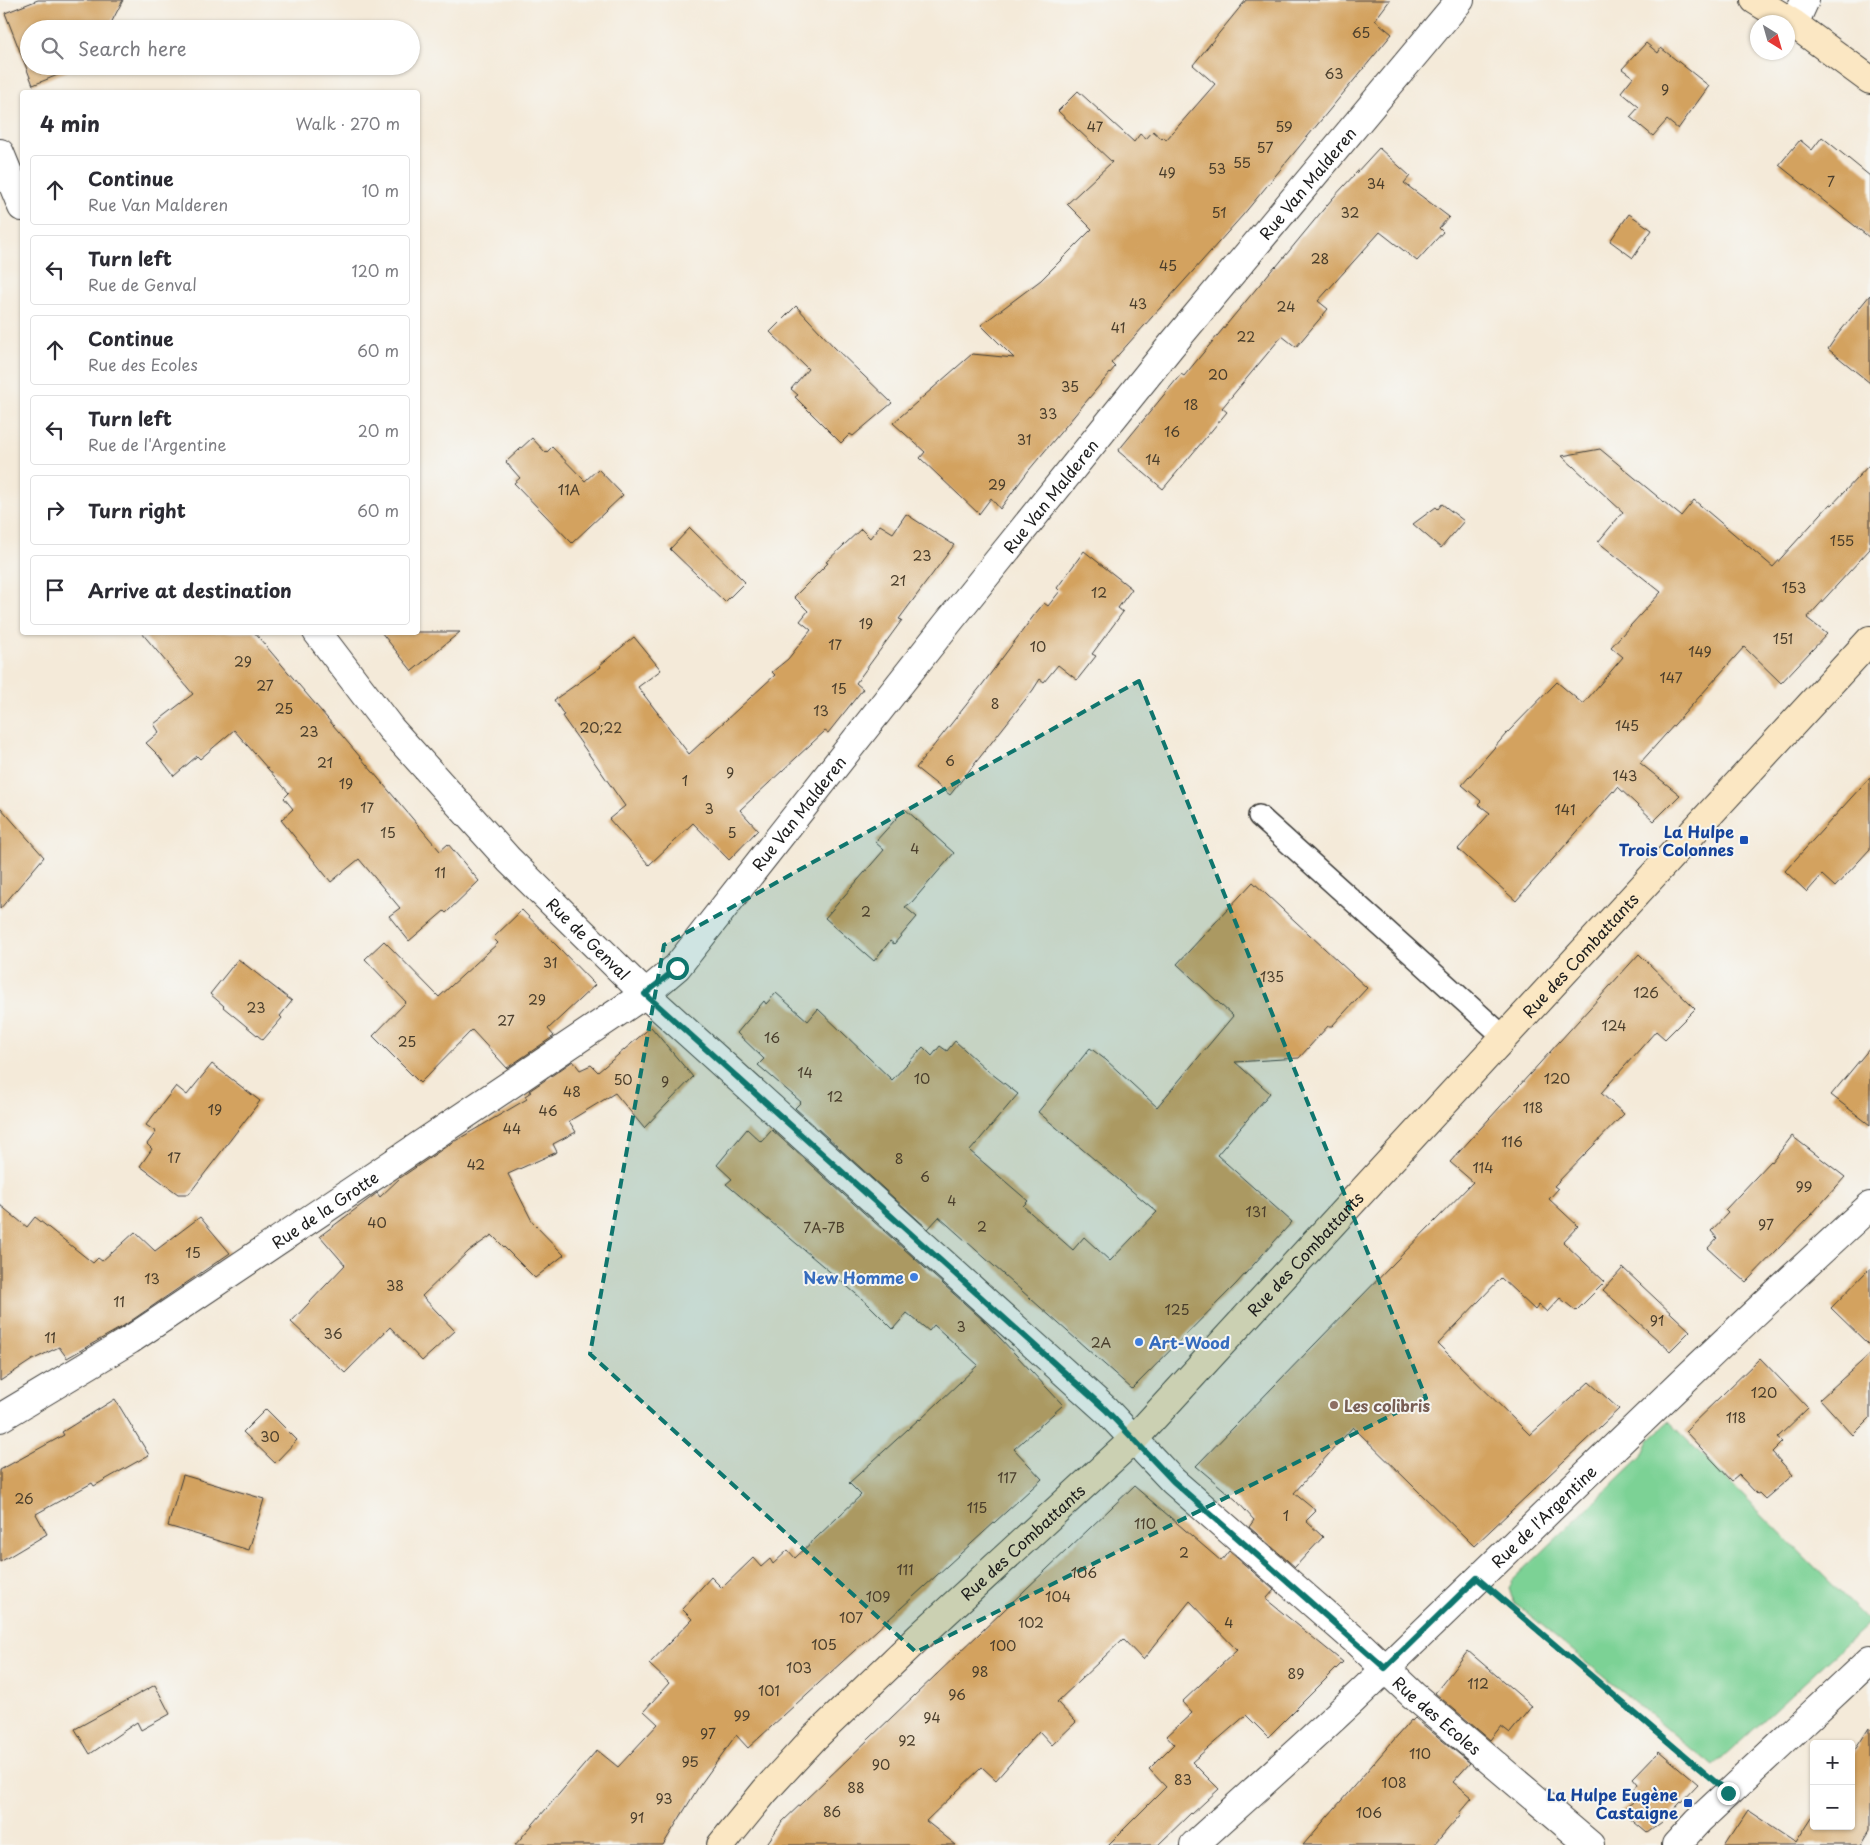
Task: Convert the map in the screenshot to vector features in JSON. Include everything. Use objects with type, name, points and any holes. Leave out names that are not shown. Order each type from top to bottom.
[{"type":"main road","points":[[1755,0],[1800,12],[1870,80]]},
{"type":"main road","name":"Rue des Combattants","points":[[720,1845],[765,1791],[814,1738],[919,1637],[1133,1440],[1870,640]]},
{"type":"street","name":"Rue Van Malderen","points":[[645,994],[677,968],[946,624],[1164,354],[1460,0]]},
{"type":"street","points":[[0,153],[20,202]]},
{"type":"street","name":"Rue de Genval","points":[[319,635],[391,729],[509,860],[645,994],[1106,1410],[1133,1440]]},
{"type":"street","name":"Rue de la Grotte","points":[[0,1418],[130,1340],[645,994]]},
{"type":"street","name":"Rue de l'Argentine","points":[[1194,1845],[1352,1700],[1757,1310],[1870,1206]]},
{"type":"street","name":"Rue des Ecoles","points":[[1133,1440],[1173,1481],[1385,1668],[1413,1695],[1590,1845]]},
{"type":"street","points":[[1676,1845],[1698,1821],[1870,1660]]},
{"type":"lane","points":[[1259,816],[1504,1037]]},
{"type":"path","points":[[1477,1578],[1728,1793]]},
{"type":"highlighted area","points":[[1139,681],[1426,1398],[916,1652],[590,1354],[664,945]]},
{"type":"green space","points":[[1669,1422],[1870,1622],[1713,1767],[1514,1602],[1509,1589],[1513,1580],[1642,1456],[1649,1440]]},
{"type":"building","points":[[38,0],[123,0],[113,20],[20,20],[20,52],[5,13]]},
{"type":"building","points":[[1246,0],[1390,0],[1375,20],[1392,34],[1243,215],[1111,363],[1115,367],[1029,470],[1000,509],[991,498],[979,514],[920,458],[925,452],[893,423],[972,354],[1014,358],[981,325],[1041,280],[1092,229],[1067,204],[1112,162],[1058,111],[1078,91],[1134,142],[1140,134],[1146,139],[1153,131],[1166,140],[1215,84],[1193,65]]},
{"type":"building","points":[[1646,43],[1658,53],[1661,48],[1709,86],[1678,129],[1667,120],[1653,136],[1630,117],[1639,107],[1621,92],[1633,77],[1622,69]]},
{"type":"building","points":[[29,75],[58,75],[33,85]]},
{"type":"building","points":[[1822,137],[1870,176],[1870,238],[1779,165],[1800,140],[1812,150]]},
{"type":"building","points":[[1379,148],[1410,176],[1404,183],[1449,217],[1439,228],[1443,232],[1417,261],[1380,232],[1318,301],[1328,309],[1296,347],[1282,336],[1222,408],[1227,412],[1163,489],[1118,451],[1181,374],[1184,376],[1332,199]]},
{"type":"building","points":[[1629,214],[1652,230],[1633,258],[1610,241]]},
{"type":"building","points":[[1870,295],[1870,383],[1828,349]]},
{"type":"building","points":[[796,306],[834,347],[892,403],[853,436],[850,434],[841,443],[795,397],[798,395],[791,389],[808,369],[770,332]]},
{"type":"building","points":[[532,438],[546,453],[552,447],[585,481],[598,469],[623,495],[572,543],[514,483],[520,478],[506,462]]},
{"type":"building","points":[[1600,449],[1681,516],[1694,500],[1773,567],[1830,504],[1832,505],[1870,464],[1870,549],[1807,618],[1827,634],[1781,683],[1744,647],[1640,763],[1680,795],[1654,821],[1618,787],[1516,901],[1458,849],[1490,813],[1478,804],[1481,801],[1462,785],[1506,734],[1557,682],[1583,704],[1623,657],[1611,647],[1661,592],[1598,542],[1623,512],[1562,456]]},
{"type":"building","points":[[1442,504],[1464,521],[1441,548],[1413,524],[1436,507],[1438,509]]},
{"type":"building","points":[[906,514],[954,545],[899,619],[902,620],[856,683],[863,689],[828,733],[825,731],[740,810],[758,830],[729,860],[693,823],[649,865],[609,819],[625,806],[562,716],[564,715],[554,700],[601,667],[600,665],[634,637],[661,670],[638,687],[689,754],[775,675],[772,672],[788,659],[811,630],[800,621],[808,611],[794,597],[828,563],[826,562],[861,529],[870,538],[880,525],[893,533]]},
{"type":"building","points":[[690,528],[745,582],[725,602],[670,549]]},
{"type":"building","points":[[1084,551],[1132,589],[1118,608],[1123,612],[1092,654],[1096,656],[1077,680],[1058,665],[1044,682],[1040,679],[950,795],[916,768],[1035,614],[1044,603],[1048,606],[1060,591],[1057,588]]},
{"type":"building","points":[[420,632],[460,632],[412,671],[383,635],[420,635]]},
{"type":"building","points":[[144,635],[257,635],[440,851],[448,844],[479,881],[446,913],[444,911],[409,941],[389,916],[400,908],[359,859],[331,882],[281,820],[293,809],[284,798],[289,793],[234,730],[200,759],[197,756],[174,776],[146,743],[159,732],[154,724],[193,694]]},
{"type":"building","points":[[1870,777],[1870,849],[1835,887],[1822,875],[1807,892],[1785,871]]},
{"type":"building","points":[[0,807],[44,857],[0,909]]},
{"type":"building","points":[[905,809],[954,853],[912,902],[905,907],[917,917],[894,944],[890,941],[874,961],[825,918],[884,850],[875,842]]},
{"type":"building","points":[[1253,882],[1367,988],[1299,1058],[1235,1062],[1270,1093],[1217,1155],[1292,1222],[1236,1284],[1132,1389],[939,1217],[928,1229],[795,1108],[801,1102],[758,1065],[764,1059],[737,1033],[764,1001],[766,1004],[776,993],[808,1021],[818,1009],[892,1080],[923,1047],[932,1056],[940,1046],[947,1051],[955,1041],[987,1070],[1018,1094],[970,1151],[1028,1201],[1023,1206],[1073,1250],[1084,1237],[1110,1261],[1157,1212],[1038,1112],[1090,1048],[1106,1060],[1157,1107],[1233,1016],[1177,964]]},
{"type":"building","points":[[522,910],[595,985],[548,1029],[554,1036],[507,1068],[472,1030],[420,1083],[373,1036],[406,1002],[365,959],[384,941],[439,997],[498,943],[493,938]]},
{"type":"building","points":[[1639,954],[1695,1009],[1665,1039],[1656,1031],[1601,1093],[1624,1114],[1554,1186],[1558,1189],[1549,1199],[1578,1226],[1563,1242],[1605,1282],[1576,1311],[1560,1298],[1547,1312],[1539,1305],[1535,1310],[1501,1278],[1438,1344],[1530,1435],[1589,1382],[1619,1409],[1474,1546],[1353,1427],[1294,1493],[1316,1511],[1306,1521],[1323,1537],[1295,1567],[1249,1527],[1254,1520],[1236,1500],[1196,1466],[1473,1182],[1450,1162]]},
{"type":"building","points":[[238,959],[292,1001],[280,1016],[282,1018],[263,1040],[210,994]]},
{"type":"building","points":[[651,1027],[693,1077],[644,1128],[615,1093],[569,1121],[576,1132],[553,1144],[557,1152],[508,1174],[533,1223],[564,1255],[535,1278],[492,1235],[469,1251],[422,1296],[455,1331],[422,1361],[390,1327],[345,1373],[291,1322],[345,1265],[320,1236],[377,1193],[380,1197],[400,1178],[450,1144],[527,1099],[525,1096],[531,1092],[529,1091],[573,1061],[580,1070],[591,1065],[598,1072]]},
{"type":"building","points":[[1870,1048],[1870,1125],[1831,1095]]},
{"type":"building","points":[[212,1064],[260,1101],[189,1194],[178,1194],[140,1166],[152,1149],[147,1144],[156,1132],[146,1125],[176,1086],[187,1095]]},
{"type":"building","points":[[747,1129],[761,1142],[772,1130],[984,1321],[1063,1405],[1014,1449],[1042,1479],[748,1748],[736,1735],[698,1788],[663,1845],[515,1845],[597,1750],[618,1767],[658,1724],[644,1711],[669,1683],[649,1664],[692,1619],[682,1609],[711,1577],[722,1588],[753,1558],[761,1567],[770,1559],[773,1564],[788,1550],[795,1558],[861,1495],[849,1483],[978,1365],[934,1325],[929,1331],[907,1313],[893,1329],[868,1304],[726,1184],[732,1179],[717,1165]]},
{"type":"building","points":[[1792,1136],[1845,1177],[1746,1282],[1708,1248],[1717,1238],[1711,1231],[1728,1213],[1725,1210],[1772,1162]]},
{"type":"building","points":[[0,1205],[27,1227],[35,1217],[93,1263],[98,1258],[102,1261],[135,1232],[155,1251],[200,1217],[230,1253],[122,1327],[67,1358],[59,1347],[32,1360],[0,1381]]},
{"type":"building","points":[[1623,1268],[1690,1331],[1670,1351],[1603,1290]]},
{"type":"building","points":[[1870,1268],[1870,1346],[1831,1308]]},
{"type":"building","points":[[1870,1354],[1870,1418],[1853,1435],[1820,1399]]},
{"type":"building","points":[[1760,1358],[1808,1408],[1777,1438],[1782,1442],[1772,1452],[1793,1475],[1765,1499],[1759,1493],[1757,1494],[1739,1475],[1732,1481],[1685,1431]]},
{"type":"building","points":[[115,1399],[149,1455],[94,1486],[92,1483],[36,1514],[47,1534],[0,1562],[0,1470],[64,1435],[62,1432]]},
{"type":"building","points":[[266,1409],[297,1440],[275,1463],[243,1432]]},
{"type":"building","points":[[183,1475],[264,1499],[249,1550],[168,1526]]},
{"type":"building","points":[[1134,1486],[1221,1561],[1229,1551],[1274,1590],[1267,1600],[1343,1662],[1268,1737],[1246,1715],[1192,1762],[1219,1789],[1158,1845],[1108,1845],[1166,1787],[1149,1769],[1174,1744],[1167,1736],[1192,1713],[1182,1702],[1237,1650],[1190,1601],[1143,1660],[1123,1639],[1057,1702],[1076,1722],[1052,1745],[1039,1731],[996,1780],[982,1767],[926,1821],[956,1845],[766,1845],[782,1822]]},
{"type":"building","points":[[1468,1651],[1532,1706],[1510,1733],[1501,1726],[1490,1740],[1435,1693]]},
{"type":"building","points":[[155,1685],[170,1714],[141,1730],[137,1722],[90,1754],[75,1729]]},
{"type":"building","points":[[1415,1718],[1470,1763],[1453,1782],[1472,1798],[1459,1813],[1461,1814],[1434,1845],[1303,1845],[1411,1720]]},
{"type":"building","points":[[1870,1727],[1870,1830],[1861,1845],[1725,1845],[1748,1810],[1796,1842],[1810,1820],[1810,1830],[1855,1830],[1855,1750]]},
{"type":"building","points":[[1659,1751],[1698,1784],[1662,1822],[1647,1833],[1621,1811],[1640,1797],[1634,1790],[1638,1784],[1633,1778]]},
{"type":"place","name":"La Hulpe Trois Colonnes","points":[[1744,840]]},
{"type":"place","name":"New Homme","points":[[914,1277]]},
{"type":"place","name":"Art-Wood","points":[[1139,1342]]},
{"type":"place","name":"Les colibris","points":[[1334,1405]]},
{"type":"place","name":"La Hulpe Eugène Castaigne","points":[[1688,1803]]},
{"type":"route","points":[[677,968],[645,994],[1106,1410],[1173,1481],[1385,1668],[1477,1578],[1728,1793]]}]
